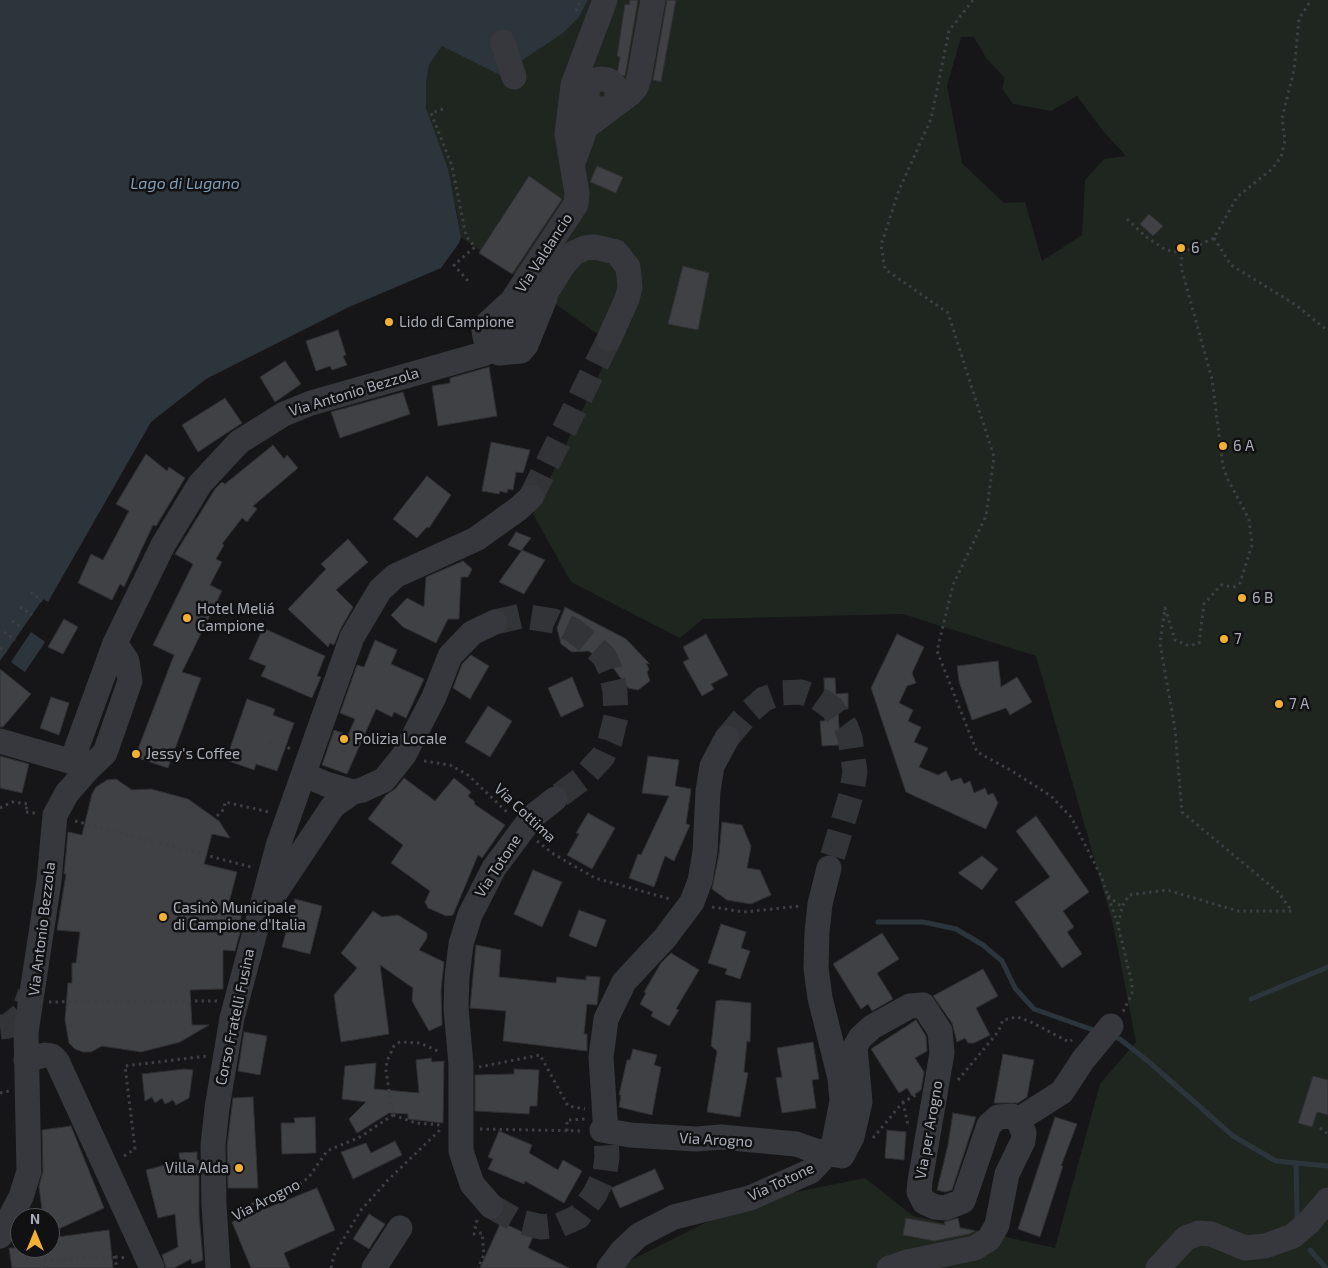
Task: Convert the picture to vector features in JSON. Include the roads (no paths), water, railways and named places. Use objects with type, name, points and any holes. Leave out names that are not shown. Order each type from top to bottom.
[{"type":"street","name":"Via Valdancio","points":[[492,348],[485,337],[484,330],[486,324],[512,301],[576,204],[577,193],[567,134],[573,84],[605,0]]},
{"type":"street","points":[[572,164],[586,127],[630,94],[639,78],[653,0]]},
{"type":"street","points":[[503,42],[514,77]]},
{"type":"street","points":[[492,348],[499,353],[521,351],[526,345],[540,315],[547,291],[564,264],[574,253],[585,248],[606,248],[616,252],[623,259],[630,276],[627,299],[609,338]]},
{"type":"street","name":"Via Antonio Bezzola","points":[[0,1236],[21,1197],[28,1171],[26,1032],[49,881],[55,815],[82,761],[106,754],[130,680],[127,661],[115,643],[183,509],[218,462],[239,442],[284,414],[311,403],[483,354],[492,348]]},
{"type":"street","name":"Corso Fratelli Fusina","points":[[218,1268],[215,1233],[213,1145],[225,1056],[236,1002],[270,872],[352,637],[380,590],[395,576],[465,545],[489,531],[532,497]]},
{"type":"street","points":[[259,917],[333,806],[353,792],[384,780],[404,755],[434,697],[450,656],[472,633],[495,622]]},
{"type":"street","name":"Via Arogno","points":[[727,738],[712,766],[708,790],[705,852],[700,881],[692,902],[665,938],[624,982],[613,1001],[606,1019],[602,1050],[604,1120],[630,1135],[696,1139],[721,1137],[796,1144],[828,1153]]},
{"type":"street","points":[[0,741],[82,761]]},
{"type":"street","points":[[303,780],[353,792]]},
{"type":"street","points":[[303,780],[318,797],[325,818]]},
{"type":"street","name":"Via Totone","points":[[481,1210],[462,1151],[461,1065],[456,1000],[462,944],[470,915],[481,889],[523,827],[555,799]]},
{"type":"street","name":"Via Totone","points":[[609,1268],[622,1251],[639,1235],[674,1216],[750,1198],[811,1172],[828,1153],[838,1128],[842,1101],[840,1078],[820,998],[816,968],[816,932],[820,904],[829,868]]},
{"type":"street","name":"Via per Arogno","points":[[828,1153],[842,1156],[852,1137],[860,1102],[855,1047],[860,1038],[872,1028],[910,1006],[923,1005],[940,1031],[942,1054],[920,1181],[921,1198],[930,1205],[946,1208],[963,1200],[989,1125],[998,1117],[1005,1115],[1018,1120]]},
{"type":"street","points":[[889,1268],[907,1262],[975,1248],[989,1239],[997,1224],[1007,1174],[1023,1141],[1024,1132],[1018,1120],[1062,1092],[1095,1036]]},
{"type":"street","points":[[26,1060],[44,1055],[52,1056],[57,1061],[151,1265]]},
{"type":"street","points":[[1158,1268],[1186,1238],[1199,1233],[1210,1234],[1245,1248],[1264,1246],[1293,1236],[1309,1222],[1328,1200]]},
{"type":"street","points":[[374,1268],[400,1228]]},
{"type":"water","name":"Lago di Lugano","points":[[0,0],[588,0],[579,17],[563,33],[500,75],[442,46],[429,65],[426,84],[426,108],[448,169],[461,237],[459,243],[441,268],[349,307],[206,379],[151,422],[48,602],[43,599],[0,661]]},
{"type":"water","points":[[31,632],[45,642],[25,672],[11,662]]},
{"type":"waterway","points":[[878,922],[923,922],[956,929],[983,945],[1002,961],[1015,988],[1034,1009],[1096,1031]]},
{"type":"waterway","points":[[1251,999],[1328,967]]},
{"type":"waterway","points":[[1111,1036],[1120,1039],[1149,1062],[1233,1136],[1276,1161],[1328,1166]]},
{"type":"waterway","points":[[1296,1163],[1297,1217]]},
{"type":"waterway","points":[[1310,1250],[1326,1268]]},
{"type":"tunnel","points":[[531,497],[609,339]]},
{"type":"tunnel","points":[[495,622],[522,616],[554,621],[573,630],[588,642],[604,656],[610,669],[615,691],[616,717],[610,741],[603,756],[583,778],[555,799]]},
{"type":"tunnel","points":[[727,738],[749,712],[764,699],[780,693],[801,692],[818,698],[832,708],[846,727],[850,738],[855,772],[851,795],[829,868]]},
{"type":"tunnel","points":[[0,1027],[8,1026],[23,1014],[30,993]]},
{"type":"tunnel","points":[[491,1206],[517,1221],[541,1227],[560,1225],[578,1217],[595,1194],[605,1172],[607,1157],[605,1118]]},
{"type":"place","name":"6","points":[[1181,248]]},
{"type":"place","name":"Lido di Campione","points":[[389,322]]},
{"type":"place","name":"6 A","points":[[1223,446]]},
{"type":"place","name":"6 B","points":[[1242,598]]},
{"type":"place","name":"Hotel Meliá Campione","points":[[187,618]]},
{"type":"place","name":"7","points":[[1224,639]]},
{"type":"place","name":"7 A","points":[[1279,704]]},
{"type":"place","name":"Polizia Locale","points":[[344,739]]},
{"type":"place","name":"Jessy's Coffee","points":[[136,754]]},
{"type":"place","name":"Casinò Municipale di Campione d'Italia","points":[[163,917]]},
{"type":"place","name":"Villa Alda","points":[[239,1168]]}]
